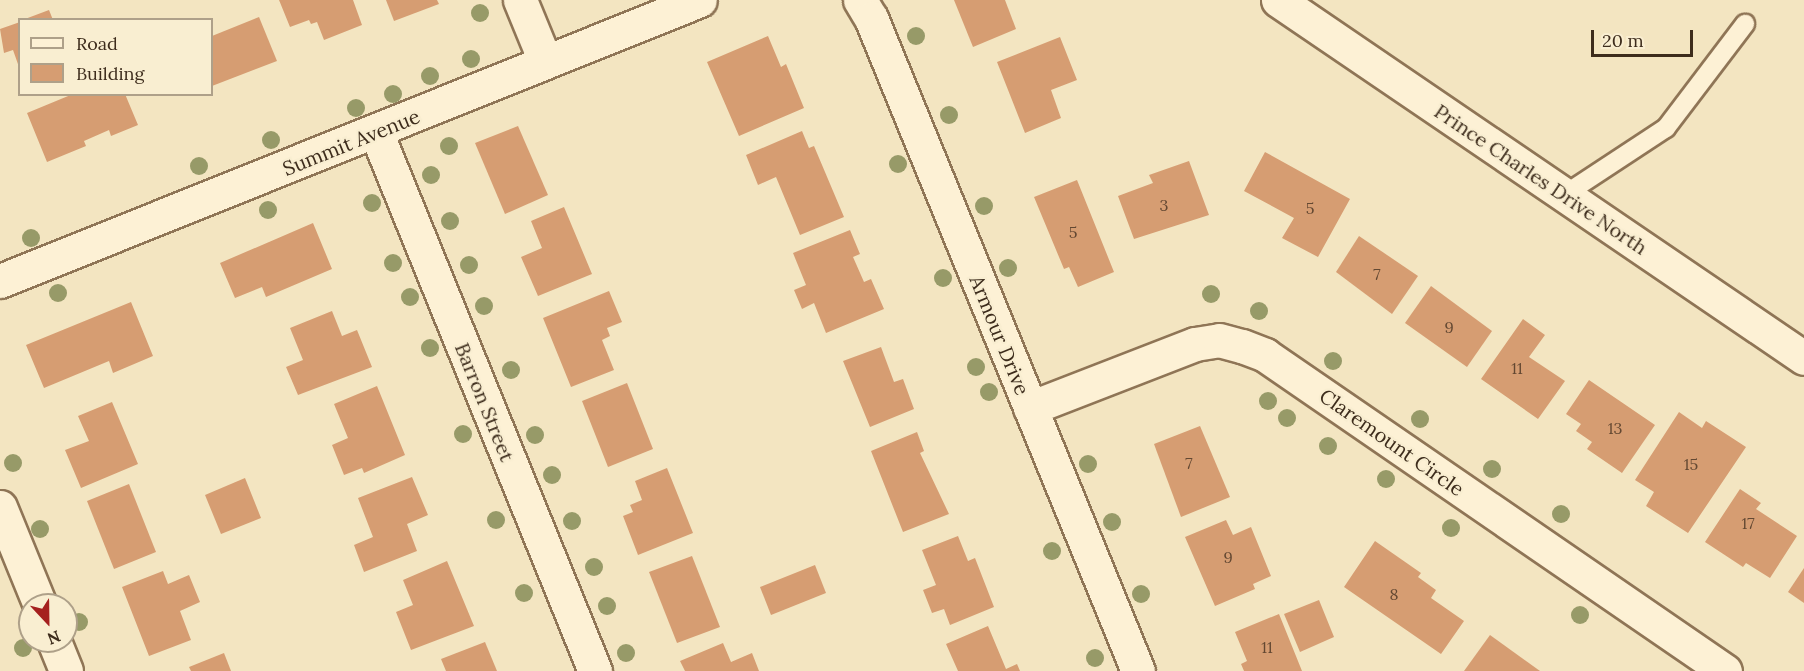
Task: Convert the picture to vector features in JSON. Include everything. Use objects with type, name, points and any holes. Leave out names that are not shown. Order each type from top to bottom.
[{"type":"street","points":[[520,0],[545,61]]},
{"type":"street","name":"Summit Avenue","points":[[0,280],[376,132],[545,61],[700,0]]},
{"type":"street","name":"Armour Drive","points":[[860,0],[871,18],[1138,671]]},
{"type":"street","name":"Prince Charles Drive North","points":[[1278,0],[1804,358]]},
{"type":"street","name":"Barron Street","points":[[376,132],[595,671]]},
{"type":"street","name":"Claremount Circle","points":[[1030,408],[1195,344],[1219,340],[1266,355],[1725,671]]},
{"type":"street","points":[[0,507],[35,593]]},
{"type":"street","points":[[59,653],[66,671]]},
{"type":"lane","points":[[1564,195],[1666,128],[1745,24]]},
{"type":"building","points":[[279,0],[353,0],[362,25],[324,40],[317,22],[311,24],[309,20],[290,27]]},
{"type":"building","points":[[386,0],[437,0],[439,4],[394,21]]},
{"type":"building","points":[[954,0],[1005,0],[1016,29],[973,47]]},
{"type":"building","points":[[49,10],[52,18],[28,18]]},
{"type":"building","points":[[259,17],[277,61],[213,86],[213,36]]},
{"type":"building","points":[[18,23],[18,64],[13,50],[4,53],[0,29]]},
{"type":"building","points":[[768,36],[781,67],[786,64],[804,108],[739,136],[707,62]]},
{"type":"building","points":[[1060,37],[1077,80],[1051,90],[1061,118],[1025,133],[997,62]]},
{"type":"building","points":[[68,96],[126,96],[138,125],[111,136],[109,130],[84,141],[86,146],[47,162],[27,113]]},
{"type":"building","points":[[518,126],[548,195],[505,214],[475,143]]},
{"type":"building","points":[[802,131],[809,148],[814,146],[844,217],[800,235],[776,177],[758,185],[746,155]]},
{"type":"building","points":[[1265,152],[1350,199],[1318,257],[1282,238],[1294,218],[1244,191]]},
{"type":"building","points":[[1189,161],[1209,215],[1134,239],[1118,196],[1153,183],[1149,175]]},
{"type":"building","points":[[1077,180],[1114,272],[1078,287],[1069,267],[1064,269],[1034,197]]},
{"type":"building","points":[[564,207],[592,274],[538,296],[521,257],[542,248],[531,221]]},
{"type":"building","points":[[313,223],[332,269],[266,297],[262,287],[235,298],[220,263]]},
{"type":"building","points":[[850,230],[860,254],[853,257],[864,282],[871,279],[884,309],[826,333],[814,303],[802,309],[794,290],[806,285],[793,253]]},
{"type":"building","points":[[1359,236],[1418,276],[1392,314],[1336,272]]},
{"type":"building","points":[[1431,286],[1492,331],[1467,367],[1405,323]]},
{"type":"building","points":[[609,291],[622,322],[607,328],[610,336],[602,340],[614,370],[571,387],[543,318]]},
{"type":"building","points":[[131,302],[153,356],[113,373],[109,361],[44,388],[26,345]]},
{"type":"building","points":[[332,311],[342,336],[357,330],[372,367],[298,395],[286,367],[303,360],[290,328]]},
{"type":"building","points":[[1523,319],[1545,335],[1529,357],[1565,381],[1538,419],[1481,379]]},
{"type":"building","points":[[881,347],[894,382],[903,379],[914,409],[870,427],[843,361]]},
{"type":"building","points":[[1589,380],[1655,425],[1622,473],[1587,449],[1592,442],[1576,431],[1581,424],[1566,414]]},
{"type":"building","points":[[627,383],[653,449],[608,467],[582,401]]},
{"type":"building","points":[[377,386],[405,455],[364,473],[362,468],[344,475],[332,445],[348,438],[334,404]]},
{"type":"building","points":[[112,402],[138,464],[81,488],[65,450],[89,441],[78,416]]},
{"type":"building","points":[[1679,412],[1702,428],[1706,421],[1746,447],[1688,533],[1646,506],[1654,492],[1635,480]]},
{"type":"building","points":[[1200,426],[1230,497],[1181,517],[1154,444]]},
{"type":"building","points":[[917,432],[924,451],[920,453],[949,514],[903,532],[871,451]]},
{"type":"building","points":[[667,468],[693,533],[638,555],[623,516],[633,512],[630,505],[642,500],[635,481]]},
{"type":"building","points":[[412,477],[428,515],[407,524],[417,551],[364,572],[354,545],[373,537],[358,498]]},
{"type":"building","points":[[245,478],[261,518],[221,534],[205,495]]},
{"type":"building","points":[[129,484],[156,552],[114,569],[87,501]]},
{"type":"building","points":[[1740,489],[1761,503],[1756,509],[1797,536],[1770,578],[1746,563],[1743,567],[1705,542]]},
{"type":"building","points":[[1226,520],[1233,535],[1251,527],[1271,576],[1253,584],[1255,589],[1215,606],[1185,537]]},
{"type":"building","points":[[958,536],[968,561],[975,558],[994,607],[950,625],[944,609],[932,613],[923,590],[936,585],[922,550]]},
{"type":"building","points":[[1375,541],[1421,573],[1418,577],[1436,590],[1431,598],[1464,621],[1441,654],[1344,587]]},
{"type":"building","points":[[692,556],[720,627],[677,643],[649,572]]},
{"type":"building","points":[[447,561],[474,626],[411,650],[396,612],[413,605],[403,580]]},
{"type":"building","points":[[815,565],[826,593],[771,615],[760,587]]},
{"type":"building","points":[[1804,568],[1804,603],[1788,592]]},
{"type":"building","points":[[163,571],[168,584],[189,575],[200,602],[180,611],[191,640],[149,656],[122,587]]},
{"type":"building","points":[[1319,600],[1334,637],[1300,652],[1284,614]]},
{"type":"building","points":[[1279,614],[1302,671],[1244,671],[1241,664],[1247,661],[1235,632]]},
{"type":"building","points":[[988,626],[1006,669],[1017,664],[1020,671],[958,671],[946,644]]},
{"type":"building","points":[[1490,635],[1540,671],[1464,671]]},
{"type":"building","points":[[485,642],[497,671],[446,671],[441,659]]},
{"type":"building","points":[[723,643],[731,662],[752,653],[759,671],[685,671],[680,661]]},
{"type":"building","points":[[224,653],[231,671],[191,671],[189,667]]}]
